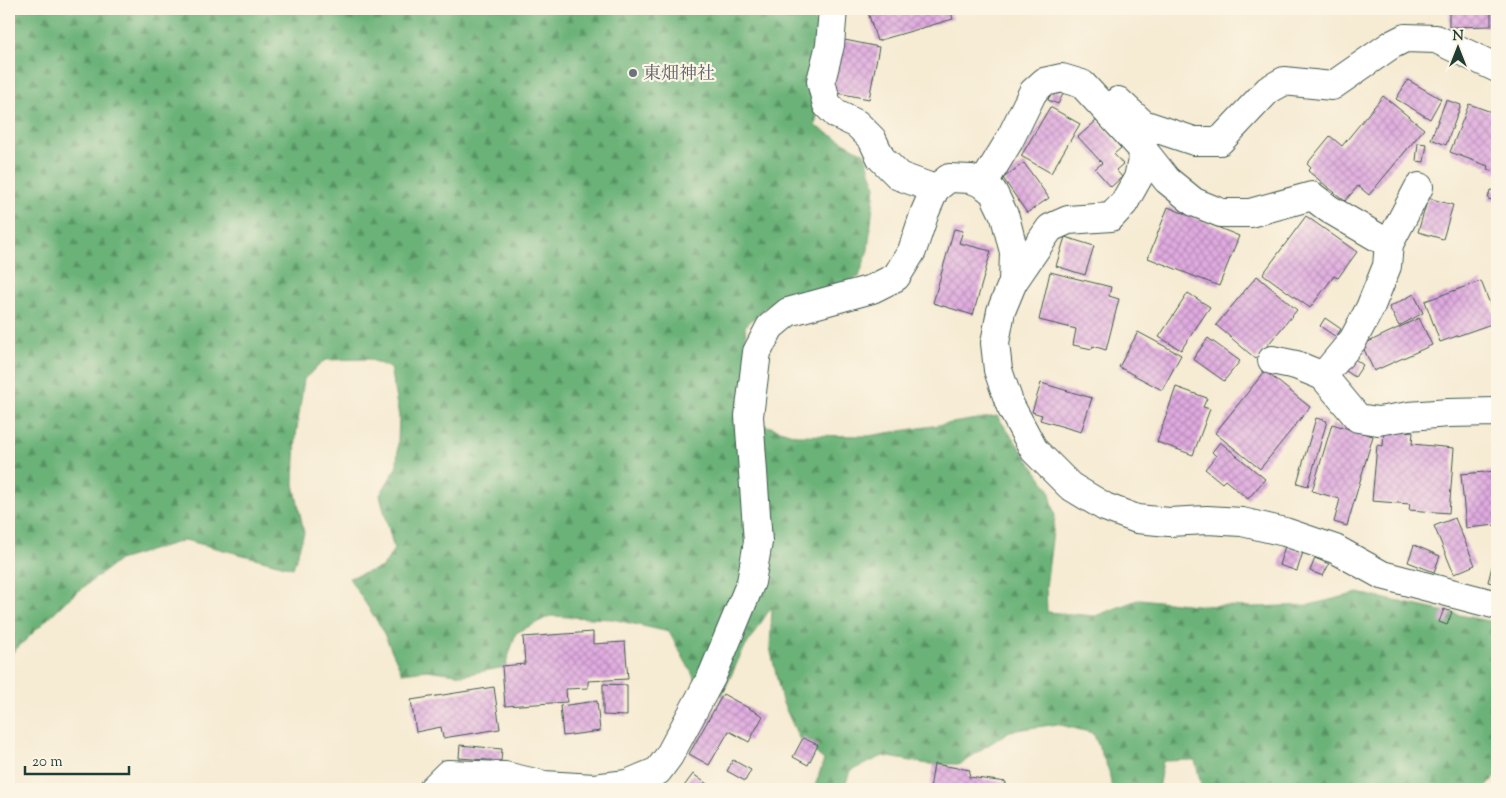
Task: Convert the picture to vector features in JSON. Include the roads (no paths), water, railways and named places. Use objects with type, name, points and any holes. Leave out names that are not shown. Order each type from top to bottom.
[{"type":"street","points":[[833,9],[830,46],[821,81],[827,105],[836,114],[857,124],[872,140],[881,158],[899,176],[935,189]]},
{"type":"street","points":[[1094,97],[1119,101],[1143,124],[1194,141],[1220,141],[1268,90],[1284,81],[1332,86],[1405,38],[1436,39],[1497,68]]},
{"type":"street","points":[[983,184],[1009,141],[1033,92],[1044,82],[1062,78],[1082,84],[1144,151],[1167,180],[1194,202],[1221,213],[1250,213],[1312,196],[1329,209],[1388,244]]},
{"type":"street","points":[[1144,151],[1138,178],[1124,203],[1111,217],[1068,220],[1050,228],[1013,282],[1001,311],[995,343],[998,370],[1010,405],[1034,450],[1070,486],[1105,507],[1137,519],[1169,522],[1207,520],[1242,522],[1285,532],[1335,549],[1382,575],[1497,605]]},
{"type":"street","points":[[433,789],[448,774],[504,776],[544,784],[594,788],[627,784],[658,771],[669,756],[712,676],[751,582],[758,542],[749,416],[757,352],[770,327],[788,312],[872,289],[896,277],[912,251],[935,189],[949,178],[971,179],[983,184],[993,192],[1005,217],[1014,252],[1013,282]]},
{"type":"street","points":[[1323,376],[1353,340],[1370,308],[1387,266],[1388,244],[1420,187]]},
{"type":"street","points":[[1272,360],[1296,365],[1323,376],[1358,418],[1378,421],[1441,413],[1497,413]]},
{"type":"street","points":[[664,789],[682,770],[669,756]]},
{"type":"place","name":"東畑神社","points":[[633,73]]}]
